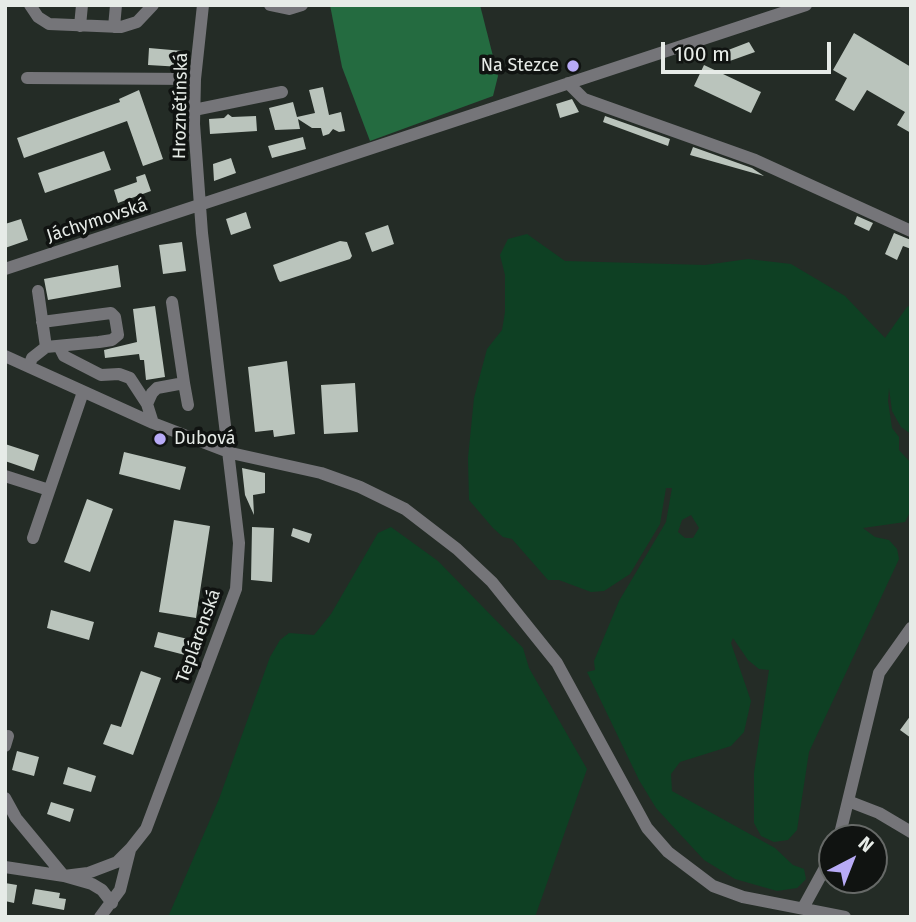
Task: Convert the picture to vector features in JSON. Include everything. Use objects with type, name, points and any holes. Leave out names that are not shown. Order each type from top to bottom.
[{"type":"street","points":[[30,5],[38,17],[49,24],[114,27],[137,22],[153,5]]},
{"type":"street","points":[[80,26],[82,5]]},
{"type":"street","points":[[114,27],[116,5]]},
{"type":"street","name":"Hroznětínská","points":[[200,206],[194,110],[203,5]]},
{"type":"street","points":[[270,5],[289,9],[302,5]]},
{"type":"street","name":"Jáchymovská","points":[[5,269],[806,5]]},
{"type":"street","points":[[27,78],[195,79]]},
{"type":"street","points":[[568,83],[584,99],[755,160],[911,232]]},
{"type":"street","points":[[194,110],[282,92]]},
{"type":"street","name":"Teplárenská","points":[[5,867],[64,876],[88,873],[117,862],[130,850],[146,829],[236,589],[239,543],[231,453],[200,206]]},
{"type":"street","points":[[38,291],[42,322],[53,346],[64,356],[101,375],[119,374],[157,388],[184,383]]},
{"type":"street","points":[[172,302],[188,405]]},
{"type":"street","points":[[29,366],[32,358],[53,346],[114,338],[118,335],[116,317],[111,313],[42,322]]},
{"type":"street","points":[[5,356],[153,423],[231,453],[321,473],[360,487],[405,509],[457,549],[492,582],[556,663],[647,828],[668,852],[713,886],[743,897],[845,917]]},
{"type":"street","points":[[135,382],[153,423]]},
{"type":"street","points":[[146,404],[157,388]]},
{"type":"street","points":[[33,538],[83,392]]},
{"type":"street","points":[[5,476],[49,490]]},
{"type":"street","points":[[842,824],[878,673],[911,628]]},
{"type":"street","points":[[5,798],[16,818],[64,876],[92,884],[102,890],[112,903]]},
{"type":"street","points":[[848,801],[879,813],[911,832]]},
{"type":"street","points":[[100,917],[112,903],[125,878],[130,850]]},
{"type":"street","points":[[803,908],[818,881]]},
{"type":"green space","points":[[330,5],[480,5],[498,76],[493,96],[370,141],[342,67]]},
{"type":"green space","points":[[527,234],[565,261],[705,265],[748,259],[791,264],[845,296],[885,338],[911,305],[911,434],[901,427],[892,411],[889,388],[888,401],[892,428],[899,437],[899,450],[911,463],[911,510],[905,522],[863,528],[875,537],[889,540],[897,549],[899,559],[809,752],[797,830],[788,840],[774,842],[761,836],[754,823],[754,773],[769,670],[759,669],[748,660],[733,638],[731,643],[751,701],[744,732],[731,746],[680,762],[671,774],[672,791],[775,848],[793,865],[804,869],[806,879],[797,888],[777,891],[735,879],[704,860],[656,808],[639,780],[587,672],[595,670],[594,661],[619,601],[666,522],[672,488],[666,488],[660,524],[630,574],[604,591],[591,592],[559,580],[548,580],[512,539],[503,537],[493,528],[469,500],[468,458],[474,398],[487,349],[502,330],[505,275],[500,255],[508,239]],"holes":[[[691,515],[699,528],[693,538],[685,538],[678,532],[682,520]]]},
{"type":"green space","points":[[391,527],[438,561],[523,648],[529,668],[587,769],[535,917],[168,917],[219,799],[270,657],[280,640],[289,633],[314,635],[331,614],[378,533]]},
{"type":"building","points":[[854,33],[911,67],[911,133],[897,125],[905,112],[867,90],[854,111],[835,100],[847,78],[833,70]]},
{"type":"building","points":[[749,42],[755,52],[727,62],[723,52]]},
{"type":"building","points":[[149,48],[183,51],[182,67],[148,65]]},
{"type":"building","points":[[704,65],[761,92],[751,113],[694,86]]},
{"type":"building","points":[[323,87],[329,115],[341,112],[345,131],[333,129],[323,136],[321,128],[312,128],[298,119],[300,129],[275,130],[269,108],[293,102],[297,117],[315,113],[309,90]]},
{"type":"building","points":[[139,90],[163,159],[143,166],[127,121],[24,158],[17,138],[120,102],[119,99]]},
{"type":"building","points":[[572,99],[579,112],[560,118],[556,104]]},
{"type":"building","points":[[228,114],[232,117],[256,116],[257,131],[210,134],[209,119],[224,118]]},
{"type":"building","points":[[605,116],[670,139],[668,146],[603,122]]},
{"type":"building","points":[[303,137],[306,149],[272,158],[268,146]]},
{"type":"building","points":[[693,147],[752,168],[764,176],[690,155]]},
{"type":"building","points":[[104,151],[111,170],[45,193],[38,173]]},
{"type":"building","points":[[231,158],[236,173],[214,181],[213,164]]},
{"type":"building","points":[[145,174],[151,191],[118,203],[114,190],[137,182],[136,177]]},
{"type":"building","points":[[246,212],[251,228],[231,235],[226,219]]},
{"type":"building","points":[[857,216],[873,223],[869,231],[854,224]]},
{"type":"building","points":[[21,219],[28,240],[5,248],[5,224]]},
{"type":"building","points":[[388,225],[394,244],[372,252],[365,233]]},
{"type":"building","points":[[894,233],[911,240],[911,249],[903,246],[897,260],[885,254]]},
{"type":"building","points":[[340,241],[347,242],[352,256],[350,259],[280,282],[278,279],[273,265]]},
{"type":"building","points":[[182,242],[186,271],[163,274],[159,245]]},
{"type":"building","points":[[118,265],[121,287],[48,300],[44,279]]},
{"type":"building","points":[[155,306],[165,377],[146,380],[144,360],[140,360],[139,354],[105,358],[104,350],[137,342],[133,309]]},
{"type":"building","points":[[287,361],[295,434],[274,437],[273,430],[255,432],[248,367]]},
{"type":"building","points":[[355,383],[358,432],[324,434],[321,385]]},
{"type":"building","points":[[5,444],[39,455],[34,471],[5,461]]},
{"type":"building","points":[[124,452],[186,467],[180,490],[119,474]]},
{"type":"building","points":[[242,468],[265,473],[265,493],[253,495],[254,515],[245,495]]},
{"type":"building","points":[[87,499],[113,509],[90,572],[64,562]]},
{"type":"building","points":[[174,520],[210,526],[196,618],[159,612]]},
{"type":"building","points":[[252,527],[274,528],[272,582],[251,580]]},
{"type":"building","points":[[293,528],[312,534],[309,543],[291,536]]},
{"type":"building","points":[[51,610],[94,622],[89,640],[47,628]]},
{"type":"building","points":[[158,632],[188,639],[185,655],[154,647]]},
{"type":"building","points":[[141,671],[161,678],[133,755],[103,744],[111,724],[121,727]]},
{"type":"building","points":[[911,715],[911,738],[900,730]]},
{"type":"building","points":[[17,751],[39,757],[34,776],[12,770]]},
{"type":"building","points":[[68,767],[96,776],[91,792],[63,784]]},
{"type":"building","points":[[51,802],[74,809],[70,822],[47,814]]},
{"type":"building","points":[[5,883],[17,885],[14,903],[5,901]]},
{"type":"building","points":[[35,889],[60,893],[59,898],[66,899],[64,910],[32,904]]},
{"type":"place","name":"Na Stezce","points":[[573,66]]},
{"type":"place","name":"Dubová","points":[[160,439]]}]
